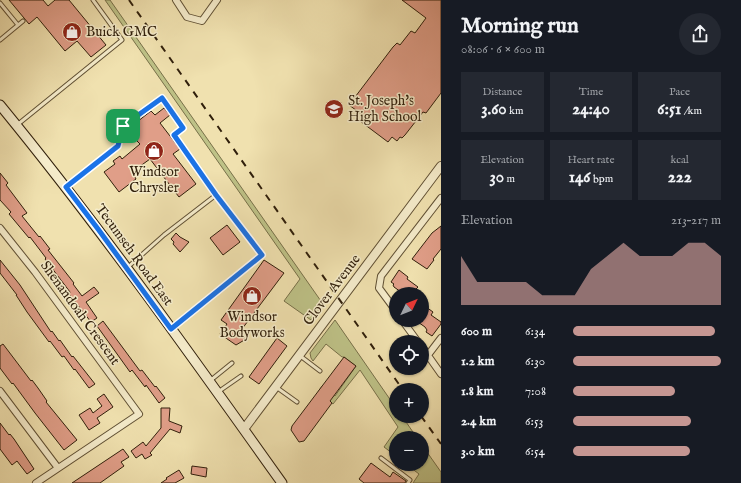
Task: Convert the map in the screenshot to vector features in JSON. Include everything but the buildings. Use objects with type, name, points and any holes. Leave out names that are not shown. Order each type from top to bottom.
[{"type":"main road","name":"Tecumseh Road East","points":[[0,105],[98,229],[282,483]]},
{"type":"street","points":[[176,0],[187,17],[202,21],[217,0]]},
{"type":"street","name":"Clover Avenue","points":[[244,429],[441,166]]},
{"type":"street","points":[[389,302],[379,288],[381,276],[441,198]]},
{"type":"street","name":"Shenandoah Crescent","points":[[0,228],[35,272],[139,414],[58,468]]},
{"type":"street","points":[[429,355],[441,338]]},
{"type":"street","points":[[429,357],[441,374]]},
{"type":"street","points":[[0,391],[58,468],[36,483]]},
{"type":"lane","points":[[17,125],[122,40],[93,0]]},
{"type":"lane","points":[[0,3],[18,25]]},
{"type":"lane","points":[[0,40],[23,21]]},
{"type":"lane","points":[[66,187],[118,146],[123,126],[162,98],[183,128],[174,135],[216,195],[262,255],[171,329]]},
{"type":"lane","points":[[127,268],[164,236],[216,195]]},
{"type":"lane","points":[[299,356],[320,371]]},
{"type":"lane","points":[[209,381],[232,363]]},
{"type":"lane","points":[[217,392],[241,376]]},
{"type":"lane","points":[[276,387],[297,402]]},
{"type":"lane","points":[[381,458],[410,480],[408,483]]},
{"type":"green space","points":[[105,0],[110,0],[323,304],[311,320],[284,301],[300,279]]},
{"type":"green space","points":[[335,320],[389,398],[389,414],[360,370],[333,404],[318,392],[322,386],[335,396],[356,366],[326,344],[313,361],[310,353]]},
{"type":"green space","points":[[395,423],[407,423],[412,431],[395,431],[398,427]]},
{"type":"green space","points":[[389,440],[389,451],[384,447]]},
{"type":"green space","points":[[429,455],[441,472],[441,483],[413,483],[419,474],[415,471],[429,471]]},
{"type":"railway","points":[[129,0],[398,383]]},
{"type":"railway","points":[[426,423],[441,444]]},
{"type":"place","name":"Buick GMC","points":[[72,32]]},
{"type":"place","name":"St. Joseph's High School","points":[[334,109]]},
{"type":"place","name":"Windsor Chrysler","points":[[154,151]]},
{"type":"place","name":"Windsor Bodyworks","points":[[252,296]]},
{"type":"route","points":[[162,98],[183,128],[174,135],[216,195],[262,255],[171,329],[66,187],[118,146],[123,126],[162,98]]}]
